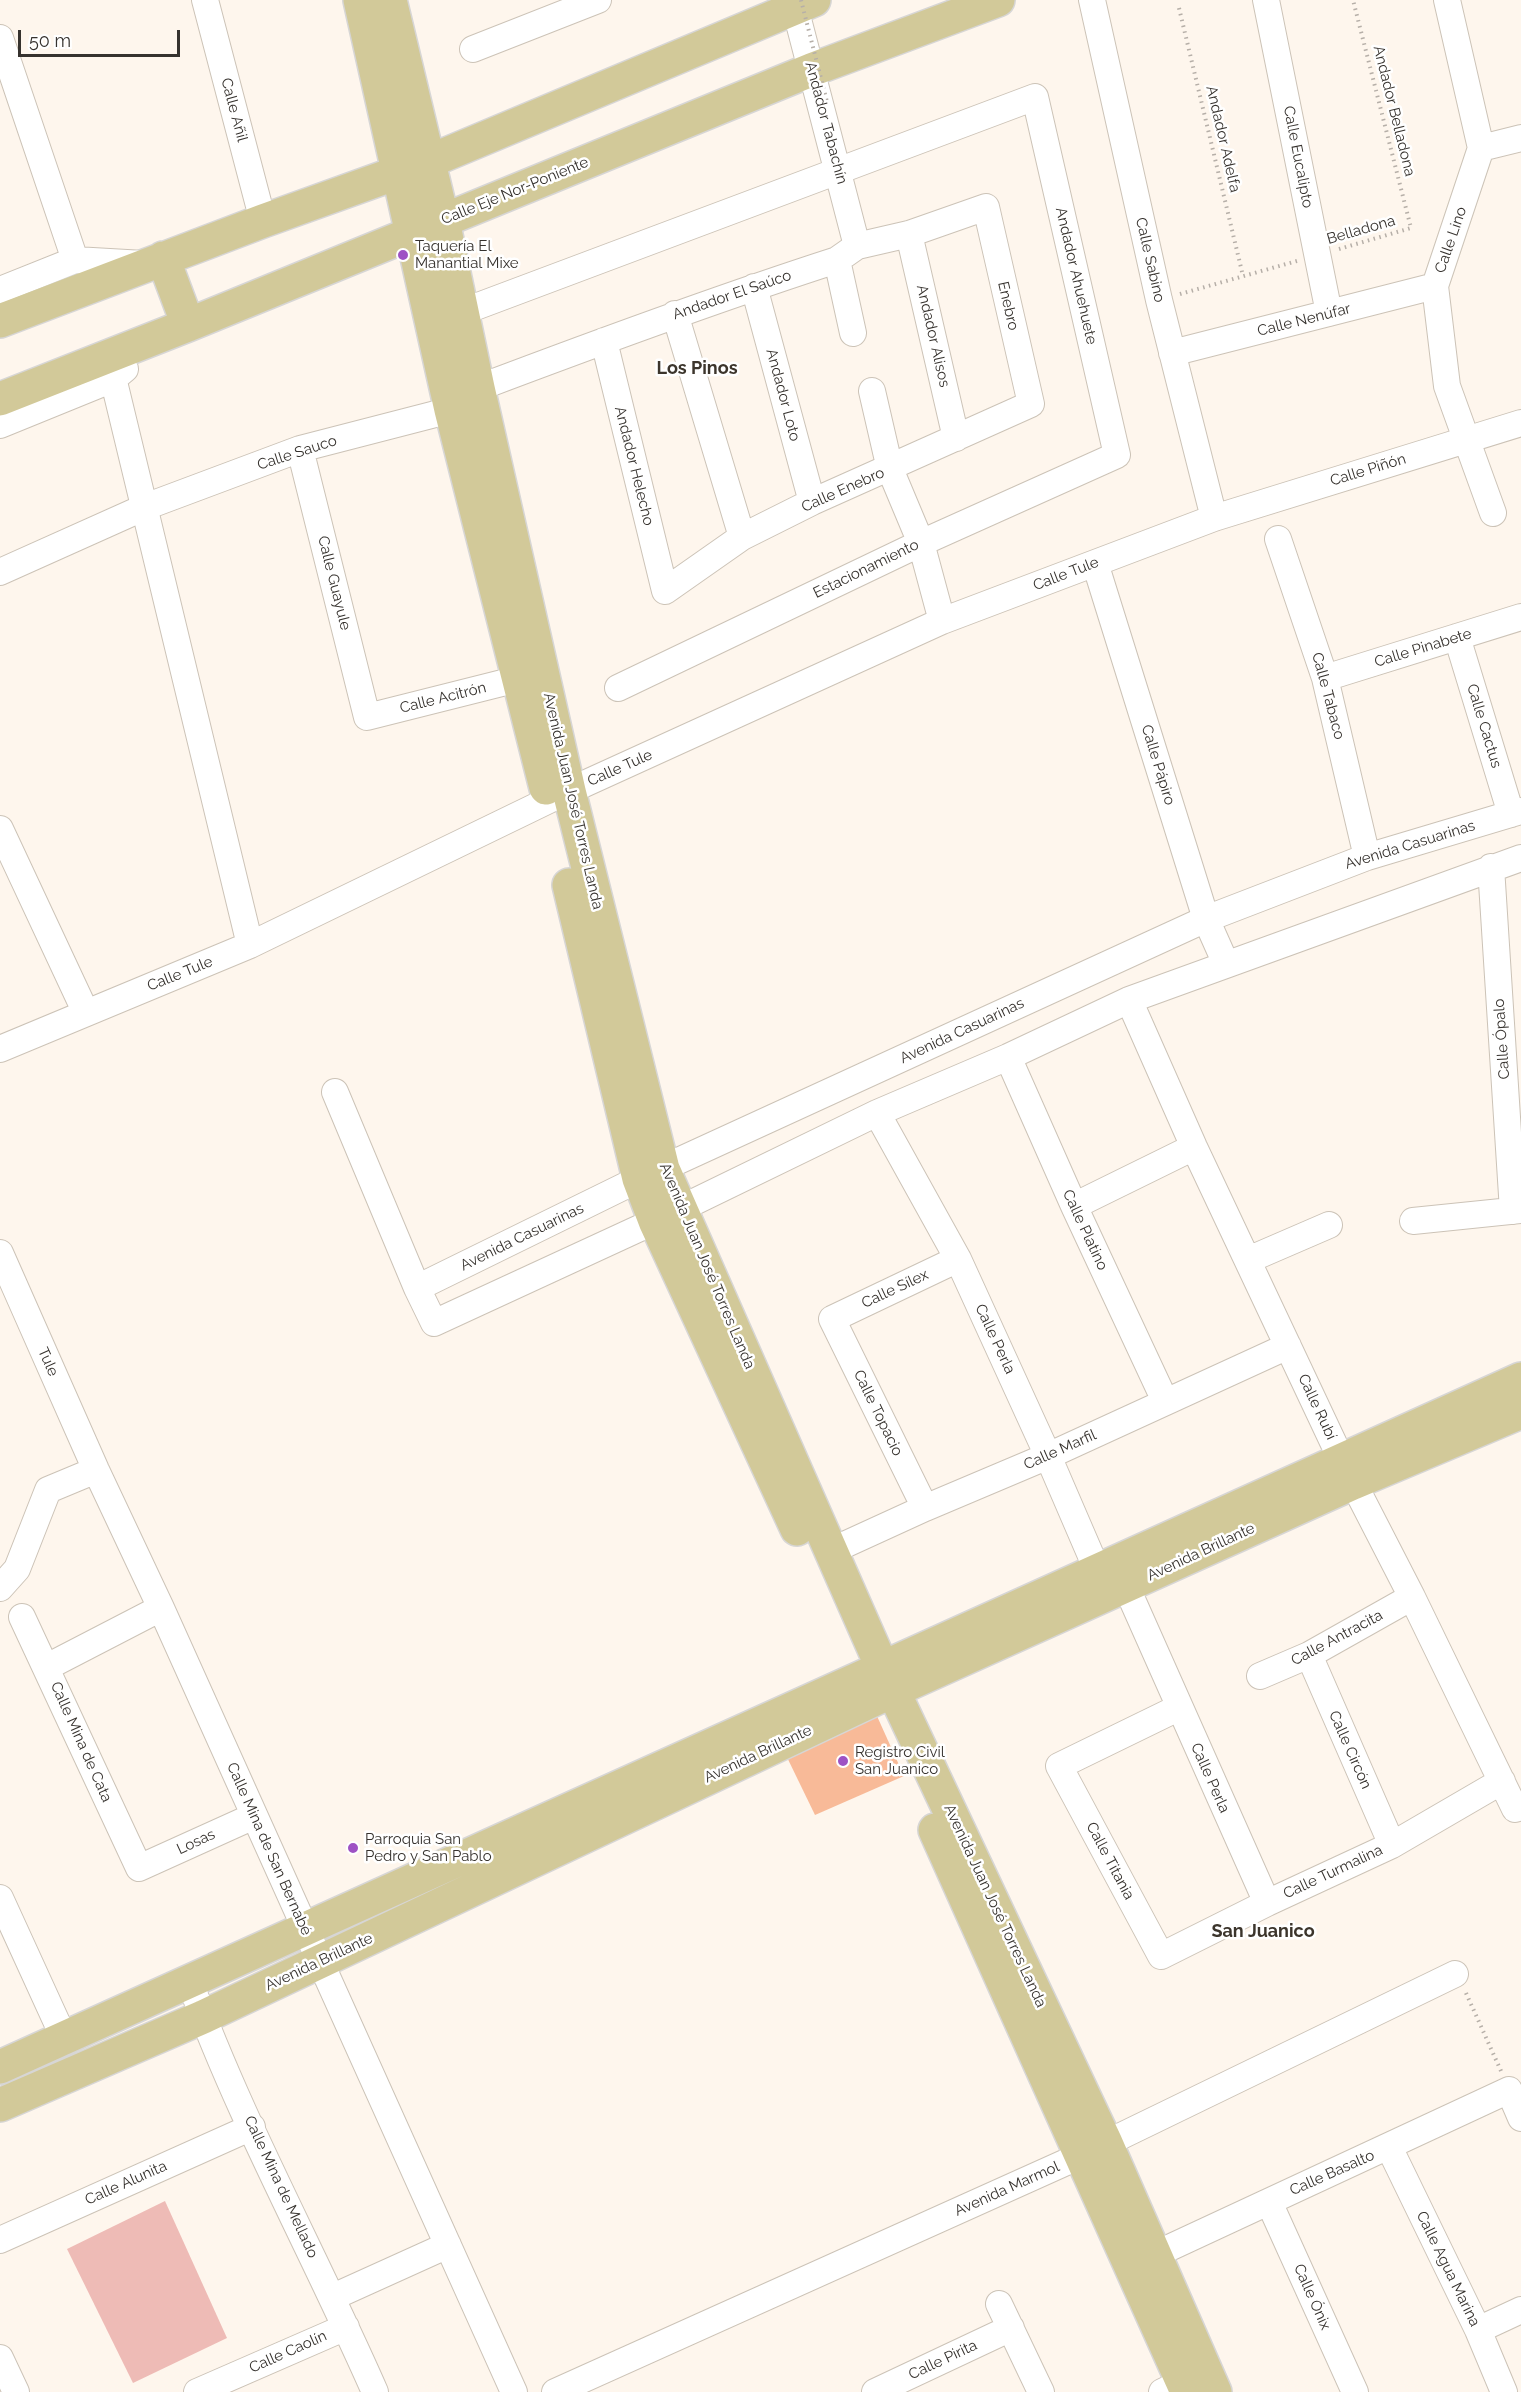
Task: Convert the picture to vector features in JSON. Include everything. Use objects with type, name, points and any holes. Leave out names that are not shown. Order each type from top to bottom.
[{"type":"main road","name":"Avenida Juan José Torres Landa","points":[[360,0],[452,410],[518,679],[559,796]]},
{"type":"main road","name":"Avenida Juan José Torres Landa","points":[[390,0],[443,221],[559,796],[651,1174],[879,1683],[1094,2149],[1190,2386]]},
{"type":"main road","name":"Calle Eje Nor-Poniente","points":[[0,399],[110,368],[178,330],[811,70],[998,0]]},
{"type":"main road","points":[[0,321],[155,261],[430,161],[801,2]]},
{"type":"main road","points":[[155,261],[178,330]]},
{"type":"main road","name":"Avenida Juan José Torres Landa","points":[[668,1214],[831,1551],[879,1683]]},
{"type":"main road","name":"Avenida Brillante","points":[[0,2067],[304,1930],[879,1683],[1112,1579],[1348,1472],[1521,1379]]},
{"type":"main road","name":"Avenida Brillante","points":[[1348,1472],[1521,1412]]},
{"type":"main road","name":"Avenida Brillante","points":[[0,2105],[202,2017],[320,1961],[879,1683]]},
{"type":"main road","name":"Avenida Juan José Torres Landa","points":[[1094,2149],[1154,2255],[1190,2386]]},
{"type":"street","name":"Calle Añil","points":[[204,0],[263,221]]},
{"type":"street","points":[[473,49],[598,0]]},
{"type":"street","name":"Calle Sabino","points":[[1092,0],[1159,300],[1214,518]]},
{"type":"street","name":"Calle Eucalipto","points":[[1266,0],[1329,313]]},
{"type":"street","points":[[1447,0],[1481,148],[1521,138]]},
{"type":"street","name":"Andador Tabachín","points":[[801,2],[811,70],[839,171],[853,333]]},
{"type":"street","points":[[2,50],[75,260]]},
{"type":"street","name":"Andador Ahuehuete","points":[[839,171],[1035,97],[1116,455]]},
{"type":"street","name":"Calle Lino","points":[[1481,148],[1435,286],[1447,386],[1493,513]]},
{"type":"street","points":[[462,312],[839,171]]},
{"type":"street","name":"Andador El Saúco","points":[[478,388],[675,314],[986,207]]},
{"type":"street","name":"Enebro","points":[[986,207],[1031,404]]},
{"type":"street","name":"Andador Alisos","points":[[909,234],[956,438]]},
{"type":"street","points":[[0,290],[75,260],[155,261]]},
{"type":"street","name":"Calle Nenúfar","points":[[1172,353],[1435,286]]},
{"type":"street","name":"Andador Loto","points":[[754,287],[812,502]]},
{"type":"street","points":[[675,314],[742,537]]},
{"type":"street","name":"Andador Helecho","points":[[604,341],[664,591]]},
{"type":"street","points":[[0,425],[110,368],[146,507],[250,945]]},
{"type":"street","points":[[872,391],[890,469],[921,543],[942,621]]},
{"type":"street","name":"Calle Enebro","points":[[664,591],[742,537],[812,502],[1031,404]]},
{"type":"street","name":"Calle Sauco","points":[[0,572],[146,507],[300,449],[452,410]]},
{"type":"street","name":"Calle Piñón","points":[[1214,518],[1521,423]]},
{"type":"street","name":"Calle Guayule","points":[[300,449],[367,717]]},
{"type":"street","name":"Estacionamiento","points":[[618,688],[921,543],[1116,455]]},
{"type":"street","name":"Calle Tule","points":[[0,1049],[250,945],[559,796],[942,621],[1214,518]]},
{"type":"street","name":"Calle Tabaco","points":[[1278,539],[1325,678],[1366,857]]},
{"type":"street","name":"Calle Pápiro","points":[[1095,563],[1206,919],[1226,964]]},
{"type":"street","name":"Calle Pinabete","points":[[1325,678],[1521,617]]},
{"type":"street","name":"Calle Cactus","points":[[1457,637],[1516,813]]},
{"type":"street","name":"Calle Acitrón","points":[[367,717],[518,679]]},
{"type":"street","name":"Avenida Casuarinas","points":[[417,1288],[651,1174],[1206,919],[1366,857],[1516,813]]},
{"type":"street","points":[[0,829],[86,1013]]},
{"type":"street","points":[[335,1092],[417,1288],[434,1323],[877,1113],[1008,1057],[1129,1000],[1521,858]]},
{"type":"street","name":"Calle Ópalo","points":[[1491,867],[1511,1005],[1517,1210]]},
{"type":"street","name":"Calle Rubí","points":[[1129,1000],[1194,1147],[1348,1472],[1502,1781],[1518,1808]]},
{"type":"street","name":"Calle Platino","points":[[1008,1057],[1074,1206],[1165,1401]]},
{"type":"street","name":"Calle Perla","points":[[877,1113],[958,1258],[1048,1456],[1179,1708],[1267,1903]]},
{"type":"street","points":[[1074,1206],[1194,1147]]},
{"type":"street","points":[[1413,1221],[1517,1210]]},
{"type":"street","points":[[1248,1260],[1329,1225]]},
{"type":"street","name":"Tule","points":[[0,1253],[96,1470]]},
{"type":"street","name":"Calle Sílex","points":[[832,1318],[958,1258]]},
{"type":"street","name":"Calle Topacio","points":[[832,1318],[925,1508]]},
{"type":"street","name":"Calle Marfil","points":[[831,1551],[1048,1456],[1288,1346]]},
{"type":"street","points":[[0,1588],[17,1569],[48,1490],[96,1470]]},
{"type":"street","name":"Calle Mina de San Bernabé","points":[[96,1470],[161,1608],[304,1930],[514,2392]]},
{"type":"street","name":"Calle Antracita","points":[[1260,1676],[1309,1655],[1412,1597]]},
{"type":"street","points":[[47,1667],[161,1608]]},
{"type":"street","name":"Calle Mina de Cata","points":[[22,1617],[139,1868]]},
{"type":"street","name":"Calle Circón","points":[[1309,1655],[1392,1845]]},
{"type":"street","name":"Calle Titania","points":[[1161,1956],[1059,1766],[1179,1708]]},
{"type":"street","name":"Calle Turmalina","points":[[1161,1956],[1267,1903],[1392,1845],[1502,1781]]},
{"type":"street","name":"Losas","points":[[139,1868],[254,1816]]},
{"type":"street","points":[[0,1898],[7,1932],[64,2038]]},
{"type":"street","name":"Avenida Marmol","points":[[555,2392],[1094,2149],[1455,1974]]},
{"type":"street","name":"Calle Mina de Mellado","points":[[190,1982],[202,2017],[375,2392]]},
{"type":"street","points":[[1509,2090],[1521,2118]]},
{"type":"street","name":"Calle Basalto","points":[[1154,2255],[1509,2090]]},
{"type":"street","name":"Calle Alunita","points":[[0,2240],[252,2127]]},
{"type":"street","name":"Calle Agua Marina","points":[[1389,2147],[1478,2330],[1504,2392]]},
{"type":"street","name":"Calle Ónix","points":[[1269,2202],[1354,2392]]},
{"type":"street","points":[[333,2297],[448,2245]]},
{"type":"street","points":[[999,2304],[1041,2392]]},
{"type":"street","points":[[1478,2330],[1521,2310]]},
{"type":"street","name":"Calle Caolín","points":[[197,2392],[346,2327]]},
{"type":"street","name":"Calle Pirita","points":[[875,2392],[1011,2328]]},
{"type":"street","points":[[0,2358],[16,2392]]},
{"type":"path","name":"Andador Belladona","points":[[1353,0],[1411,228]]},
{"type":"path","points":[[801,2],[827,102]]},
{"type":"path","name":"Andador Adelfa","points":[[1179,9],[1243,276]]},
{"type":"path","name":"Belladona","points":[[1317,255],[1411,228]]},
{"type":"path","points":[[1159,300],[1317,255]]},
{"type":"path","points":[[1455,1974],[1509,2090]]},
{"type":"shaded area","points":[[165,2201],[227,2338],[133,2383],[67,2249]]},
{"type":"building","name":"Registro Civil San Juanico","points":[[872,1705],[904,1776],[815,1815],[782,1747]]},
{"type":"place","name":"Taquería El Manantial Mixe","points":[[403,255]]},
{"type":"place","name":"Registro Civil San Juanico","points":[[843,1761]]},
{"type":"place","name":"Parroquia San Pedro y San Pablo","points":[[353,1848]]},
{"type":"district","name":"Los Pinos","points":[[697,369]]},
{"type":"district","name":"San Juanico","points":[[1263,1932]]}]
